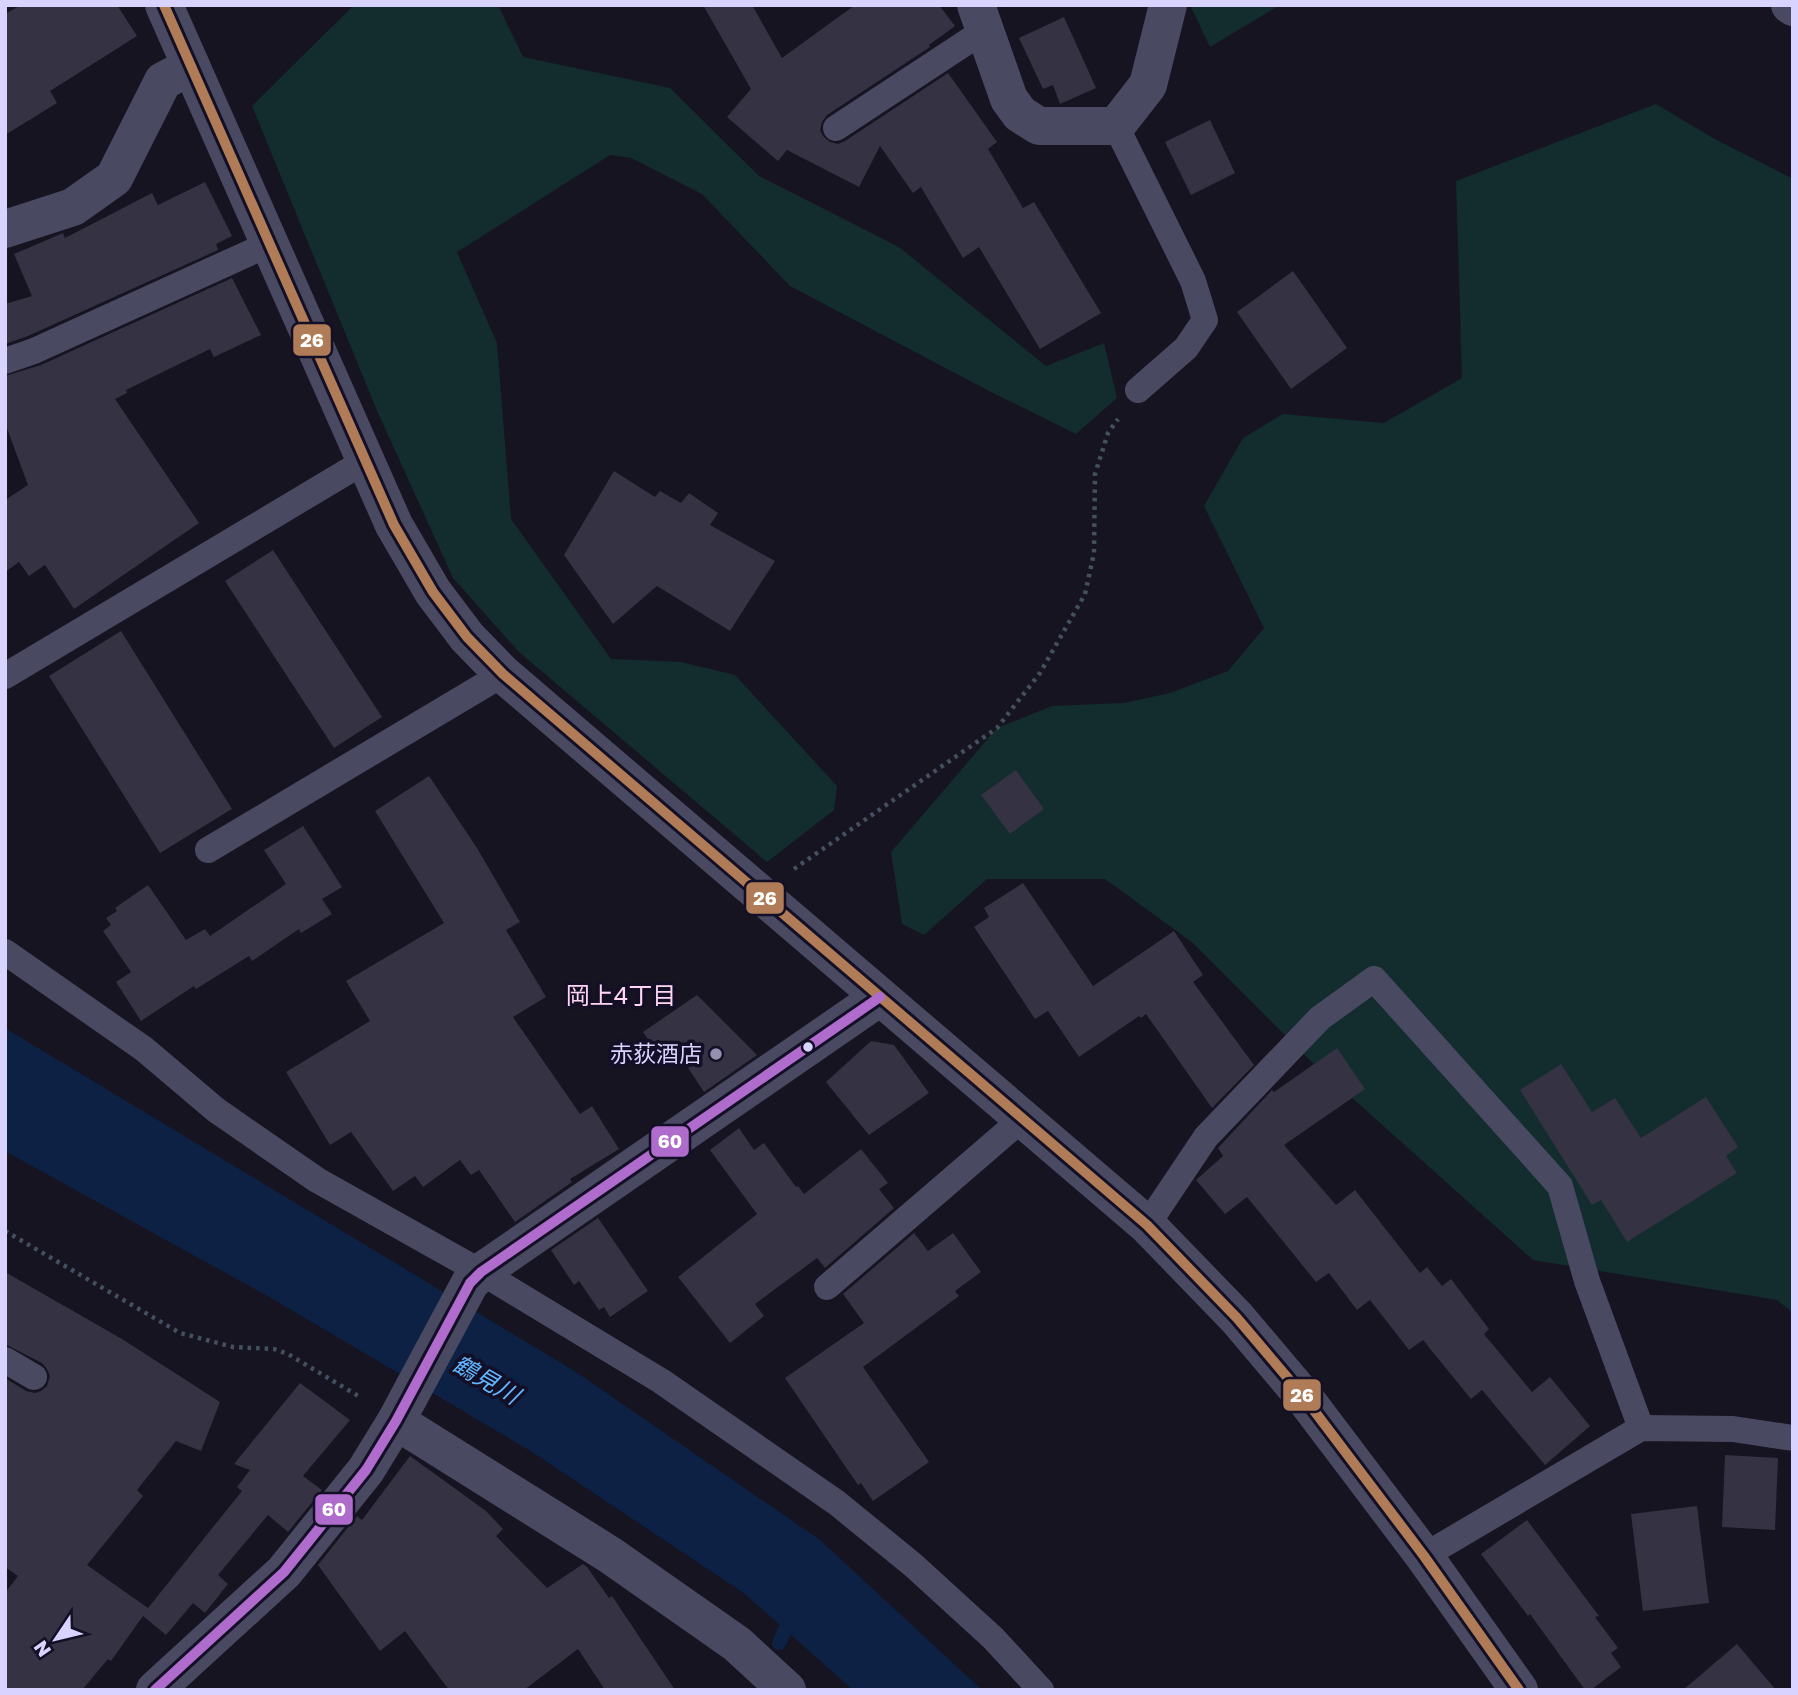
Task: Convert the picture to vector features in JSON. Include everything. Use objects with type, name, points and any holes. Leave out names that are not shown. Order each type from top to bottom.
[{"type":"street","points":[[164,5],[394,525],[433,592],[467,637],[503,674],[1147,1225],[1237,1318],[1303,1396],[1424,1556],[1513,1687]]},
{"type":"street","points":[[981,18],[1009,99],[1020,114],[1039,127],[1116,125],[1148,85],[1168,5]]},
{"type":"street","points":[[5,229],[73,207],[114,178],[163,80],[191,66]]},
{"type":"street","points":[[155,1690],[284,1572],[366,1470],[475,1278],[880,997]]},
{"type":"street","points":[[400,1413],[737,1644],[788,1690]]},
{"type":"lane","points":[[836,128],[981,18]]},
{"type":"lane","points":[[1116,125],[1194,281],[1205,320],[1186,348],[1138,390]]},
{"type":"lane","points":[[5,362],[268,244]]},
{"type":"lane","points":[[5,676],[365,461]]},
{"type":"lane","points":[[208,850],[503,674]]},
{"type":"lane","points":[[5,951],[144,1049],[216,1110],[317,1180],[475,1278],[661,1381],[837,1503],[943,1593],[993,1639],[1041,1690]]},
{"type":"lane","points":[[1147,1225],[1206,1137],[1320,1018],[1374,979],[1560,1186],[1587,1281],[1641,1428]]},
{"type":"lane","points":[[827,1287],[1022,1119]]},
{"type":"lane","points":[[5,1360],[34,1377]]},
{"type":"lane","points":[[1424,1556],[1641,1428],[1733,1429],[1793,1438]]},
{"type":"path","points":[[758,893],[997,729],[1040,673],[1085,594],[1094,553],[1095,474],[1108,433],[1138,390]]},
{"type":"path","points":[[5,1231],[180,1334],[233,1348],[261,1347],[281,1351],[400,1413]]},
{"type":"green space","points":[[354,5],[498,5],[523,57],[670,88],[759,176],[899,247],[1046,366],[1104,343],[1117,398],[1076,434],[790,286],[702,194],[631,158],[610,155],[457,252],[497,343],[511,519],[611,659],[681,662],[735,675],[837,786],[834,810],[767,862],[519,652],[453,578],[378,413],[252,106]]},
{"type":"green space","points":[[1190,5],[1280,5],[1210,47]]},
{"type":"green space","points":[[1656,104],[1713,138],[1793,179],[1793,1313],[1777,1300],[1533,1260],[1312,1062],[1193,943],[1105,879],[987,879],[924,935],[902,924],[891,852],[997,728],[1052,706],[1124,703],[1170,693],[1228,671],[1264,628],[1204,506],[1243,438],[1283,414],[1384,423],[1462,378],[1456,181]]},
{"type":"water","name":"鶴見川","points":[[5,1028],[576,1372],[820,1540],[982,1690],[853,1690],[745,1594],[529,1450],[271,1298],[5,1151]]},
{"type":"building","points":[[21,5],[117,5],[137,36],[50,91],[57,103],[5,135],[5,14]]},
{"type":"building","points":[[703,5],[752,5],[782,58],[855,5],[939,5],[955,26],[929,45],[930,47],[827,115],[820,130],[823,136],[838,144],[845,141],[948,73],[997,142],[988,149],[1023,208],[1034,202],[1101,313],[1040,349],[979,247],[963,258],[921,187],[913,193],[880,146],[859,187],[787,150],[778,161],[727,117],[751,89]]},
{"type":"building","points":[[1064,17],[1096,88],[1060,104],[1053,85],[1043,89],[1019,38]]},
{"type":"building","points":[[1210,120],[1235,173],[1191,195],[1165,142]]},
{"type":"building","points":[[205,182],[232,236],[216,244],[218,250],[5,344],[5,304],[32,296],[14,254],[63,233],[65,238],[152,193],[158,205]]},
{"type":"building","points":[[1293,271],[1347,348],[1291,389],[1237,312]]},
{"type":"building","points":[[232,278],[261,335],[214,357],[210,349],[126,390],[127,393],[115,399],[199,523],[74,609],[45,565],[29,576],[19,562],[5,572],[5,500],[28,485],[5,423],[5,376],[41,365]]},
{"type":"building","points":[[614,471],[655,497],[660,491],[681,503],[689,493],[718,513],[710,525],[775,561],[730,631],[657,586],[613,624],[564,555]]},
{"type":"building","points":[[273,550],[382,717],[334,748],[225,581]]},
{"type":"building","points":[[121,631],[232,809],[160,853],[49,676]]},
{"type":"building","points":[[1016,770],[1044,809],[1010,834],[981,795]]},
{"type":"building","points":[[429,776],[477,848],[520,922],[506,930],[546,997],[513,1017],[580,1114],[592,1106],[619,1149],[570,1179],[572,1182],[515,1222],[479,1170],[471,1175],[460,1160],[423,1187],[415,1176],[393,1191],[351,1132],[330,1145],[286,1072],[370,1021],[346,981],[444,923],[375,811]]},
{"type":"building","points":[[303,826],[342,887],[322,899],[332,914],[301,933],[299,929],[252,961],[249,956],[196,989],[194,986],[141,1021],[116,982],[131,972],[103,931],[111,925],[106,918],[117,911],[115,908],[148,885],[186,940],[205,929],[210,936],[286,884],[264,850]]},
{"type":"building","points":[[1023,883],[1093,986],[1174,931],[1203,975],[1193,982],[1254,1065],[1212,1108],[1146,1014],[1079,1057],[1048,1011],[1035,1019],[974,927],[989,917],[984,908]]},
{"type":"building","points":[[697,995],[757,1055],[704,1092],[679,1054],[666,1065],[643,1032]]},
{"type":"building","points":[[871,1041],[894,1045],[929,1093],[869,1135],[826,1082]]},
{"type":"building","points":[[1337,1048],[1365,1089],[1284,1145],[1336,1205],[1355,1190],[1420,1273],[1427,1267],[1442,1286],[1451,1279],[1489,1329],[1484,1334],[1532,1392],[1550,1377],[1590,1426],[1545,1465],[1482,1390],[1471,1399],[1423,1340],[1409,1350],[1370,1300],[1357,1310],[1329,1273],[1316,1282],[1247,1197],[1225,1214],[1196,1180],[1223,1156],[1218,1148],[1272,1090],[1274,1092]]},
{"type":"building","points":[[1561,1064],[1592,1112],[1615,1098],[1641,1138],[1706,1097],[1738,1147],[1726,1156],[1737,1173],[1627,1242],[1601,1200],[1592,1205],[1520,1090]]},
{"type":"building","points":[[739,1128],[754,1150],[764,1143],[804,1194],[861,1149],[888,1183],[879,1189],[894,1208],[825,1268],[817,1258],[755,1304],[764,1316],[730,1343],[678,1277],[757,1214],[710,1150]]},
{"type":"building","points":[[598,1218],[648,1291],[610,1317],[604,1307],[599,1310],[579,1281],[574,1285],[551,1250]]},
{"type":"building","points":[[914,1233],[928,1251],[953,1233],[981,1272],[955,1291],[959,1296],[863,1367],[929,1462],[873,1501],[861,1483],[858,1485],[785,1378],[864,1323],[843,1294]]},
{"type":"building","points":[[5,1272],[122,1339],[220,1402],[201,1451],[176,1441],[137,1490],[143,1496],[87,1565],[148,1608],[242,1491],[237,1487],[250,1470],[234,1464],[300,1383],[350,1420],[303,1476],[322,1490],[288,1532],[268,1515],[218,1575],[228,1584],[205,1613],[193,1603],[166,1635],[143,1616],[111,1661],[108,1659],[82,1690],[5,1690],[5,1593],[18,1576],[5,1567],[5,1378],[26,1391],[35,1393],[47,1386],[50,1376],[42,1363],[5,1344]]},
{"type":"building","points":[[1725,1455],[1778,1458],[1775,1530],[1722,1527]]},
{"type":"building","points":[[410,1456],[486,1511],[503,1529],[496,1536],[547,1588],[583,1564],[587,1567],[609,1598],[612,1596],[675,1690],[605,1690],[578,1649],[524,1690],[449,1690],[405,1631],[380,1651],[318,1565],[357,1516],[362,1520]]},
{"type":"building","points":[[1697,1506],[1709,1603],[1643,1611],[1631,1514]]},
{"type":"building","points":[[1527,1520],[1599,1616],[1595,1617],[1618,1648],[1611,1653],[1621,1667],[1591,1690],[1585,1690],[1530,1614],[1528,1616],[1481,1554]]},
{"type":"building","points":[[1737,1644],[1776,1690],[1683,1690]]},
{"type":"waterway","points":[[779,1643],[793,1612]]},
{"type":"transit line","name":"26","points":[[164,5],[394,525],[433,592],[467,637],[503,674],[1147,1225],[1237,1318],[1303,1396],[1424,1556],[1519,1690]]},
{"type":"transit line","name":"60","points":[[155,1690],[284,1572],[366,1470],[396,1421],[470,1283],[481,1272],[880,997]]},
{"type":"place","name":"赤荻酒店","points":[[716,1054]]},
{"type":"district","name":"岡上4丁目","points":[[621,996]]}]
